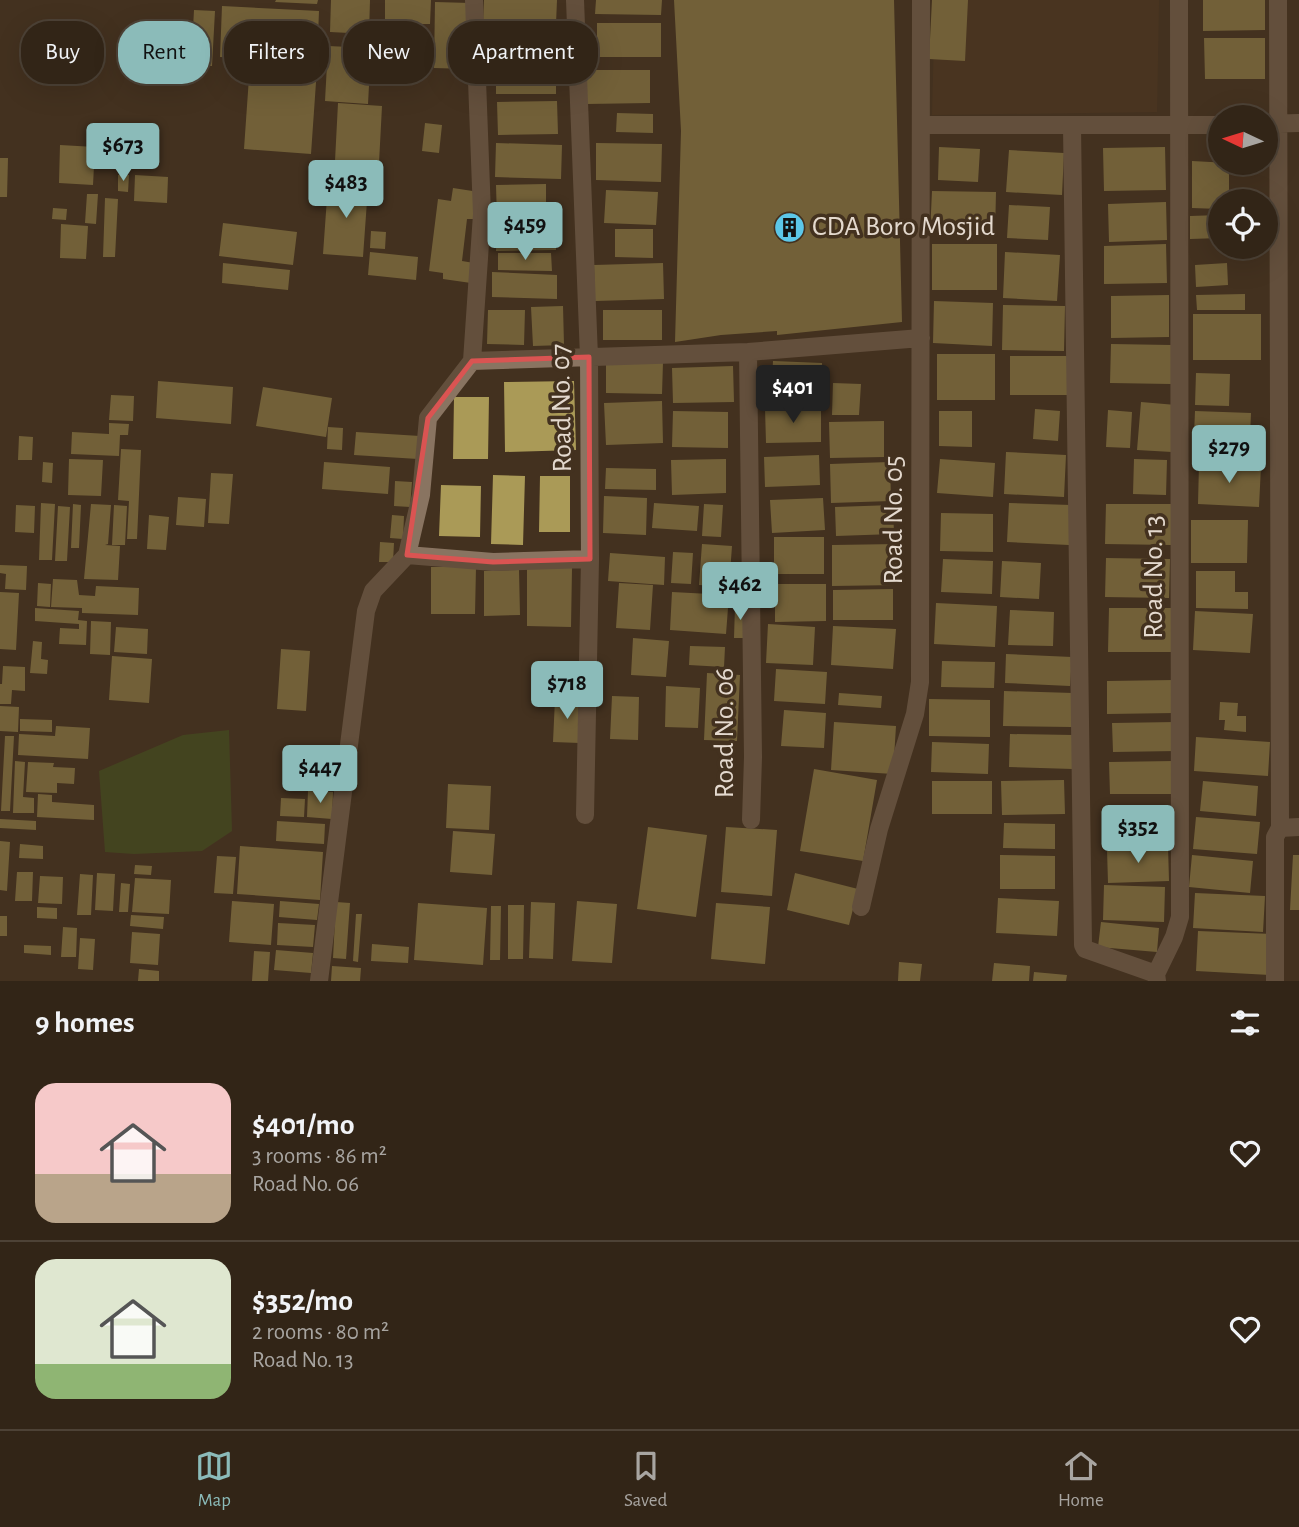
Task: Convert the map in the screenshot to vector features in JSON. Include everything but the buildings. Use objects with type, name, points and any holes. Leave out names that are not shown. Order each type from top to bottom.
[{"type":"street","points":[[319,981],[366,611],[373,591],[407,555],[421,495],[428,418],[472,361],[482,214],[474,0]]},
{"type":"street","name":"Road No. 07","points":[[575,0],[589,357],[590,559],[585,815]]},
{"type":"street","name":"Road No. 05","points":[[861,907],[878,829],[915,714],[920,682],[921,0]]},
{"type":"street","name":"Road No. 13","points":[[1157,977],[1180,917],[1178,0]]},
{"type":"street","points":[[1272,105],[1278,0]]},
{"type":"street","points":[[1278,124],[1299,123]]},
{"type":"street","points":[[922,125],[1208,126]]},
{"type":"street","points":[[1072,127],[1083,945],[1085,949],[1157,977]]},
{"type":"street","points":[[1272,175],[1280,828],[1276,836],[1275,981]]},
{"type":"street","points":[[472,361],[748,352],[921,338]]},
{"type":"street","name":"Road No. 06","points":[[748,352],[753,757],[751,820]]},
{"type":"street","points":[[407,555],[493,562],[590,559]]},
{"type":"street","points":[[1280,828],[1299,827]]},
{"type":"highlighted area","points":[[589,357],[590,559],[493,562],[407,555],[428,418],[472,361]]},
{"type":"shaded area","points":[[935,0],[1159,0],[1157,112],[932,115]]},
{"type":"shaded area","points":[[229,730],[232,831],[202,851],[134,854],[105,852],[99,771],[183,735]]},
{"type":"place","name":"CDA Boro Mosjid","points":[[789,227]]}]
